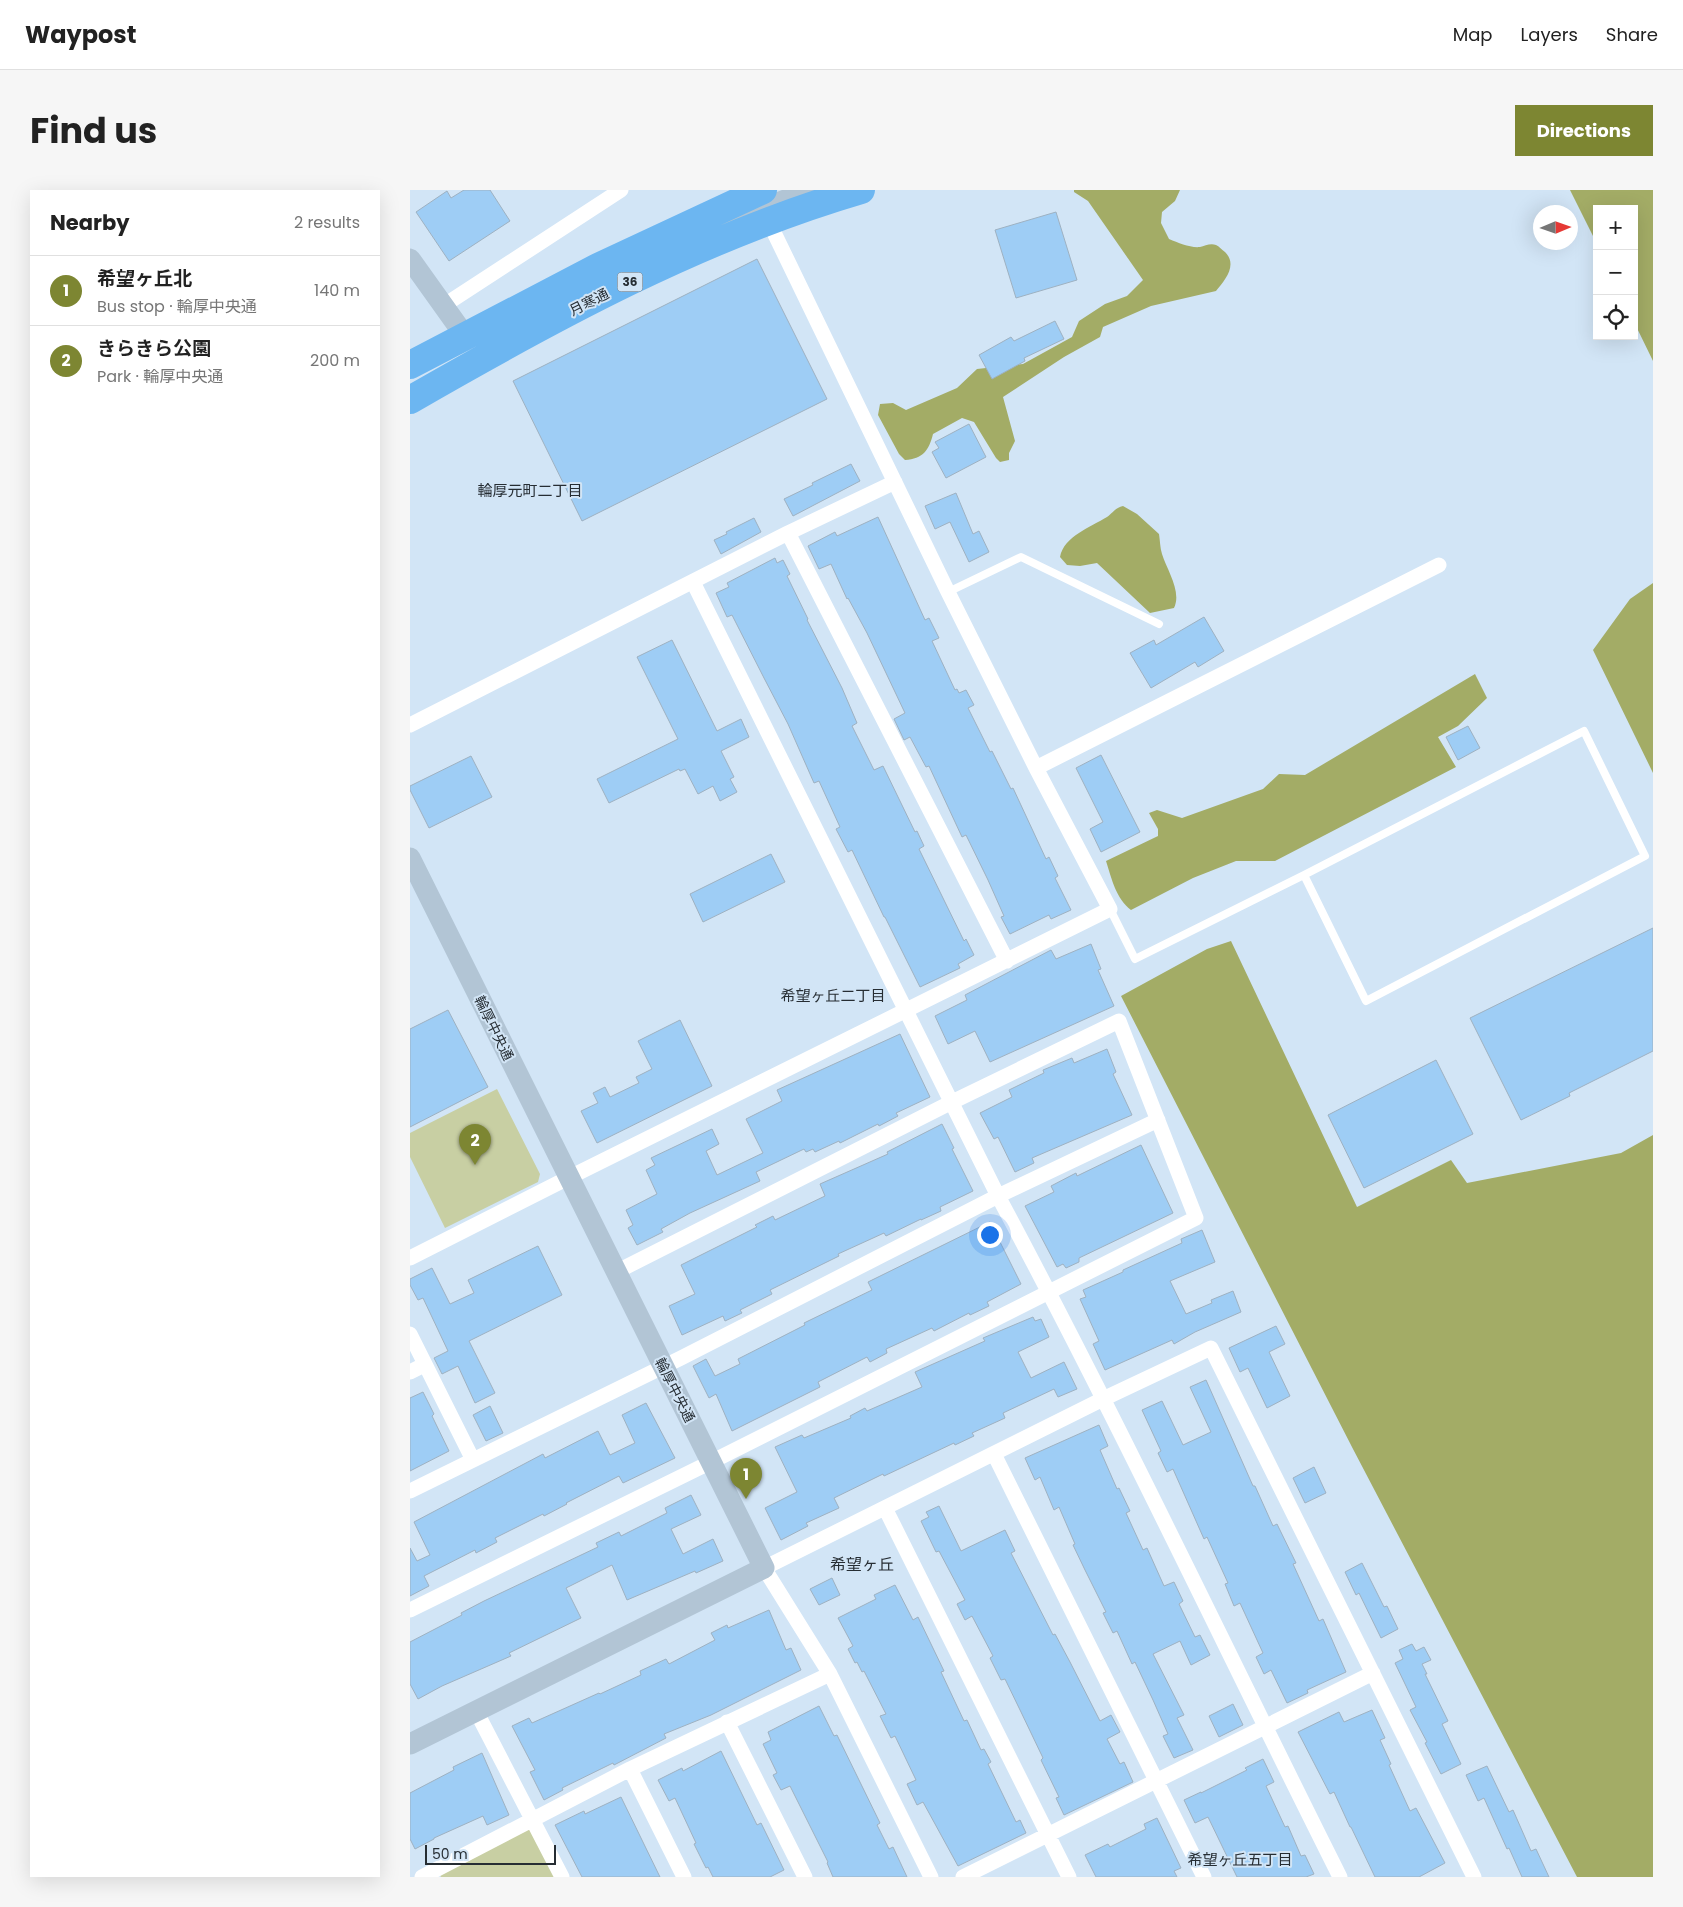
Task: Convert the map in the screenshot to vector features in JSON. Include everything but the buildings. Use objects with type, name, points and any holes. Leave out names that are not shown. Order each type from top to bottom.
[{"type":"highway","name":"月寒通","points":[[410,365],[598,267],[762,203],[813,204],[861,190]]},
{"type":"highway","name":"月寒通","points":[[419,395],[586,303],[689,253],[762,203]]},
{"type":"street","points":[[443,306],[621,190]]},
{"type":"street","points":[[410,1258],[1110,909],[1036,768],[948,592],[762,203],[810,190]]},
{"type":"street","points":[[410,259],[465,336]]},
{"type":"street","points":[[410,724],[788,533],[895,482]]},
{"type":"street","points":[[788,533],[1007,961]]},
{"type":"street","points":[[1036,768],[1439,565]]},
{"type":"street","points":[[693,582],[998,1196],[1103,1399],[1340,1877]]},
{"type":"street","name":"輪厚中央通","points":[[410,858],[764,1568]]},
{"type":"street","points":[[410,1610],[711,1462],[1196,1218],[1119,1021],[952,1102],[616,1272]]},
{"type":"street","points":[[410,1491],[663,1366],[998,1196],[1158,1120]]},
{"type":"street","points":[[410,1334],[473,1460]]},
{"type":"street","points":[[410,1744],[1103,1399],[1211,1348],[1474,1877]]},
{"type":"street","points":[[410,1372],[424,1365]]},
{"type":"street","points":[[994,1454],[1204,1877]]},
{"type":"street","points":[[886,1508],[1069,1877]]},
{"type":"street","points":[[764,1568],[830,1674],[930,1877]]},
{"type":"street","points":[[422,1877],[439,1873],[533,1819],[630,1769],[830,1674]]},
{"type":"street","points":[[963,1877],[1373,1674]]},
{"type":"street","points":[[476,1711],[562,1877]]},
{"type":"street","points":[[727,1722],[805,1877]]},
{"type":"street","points":[[630,1769],[684,1877]]},
{"type":"lane","points":[[948,592],[1021,557],[1159,624]]},
{"type":"lane","points":[[1110,909],[1135,959],[1304,876],[1584,731],[1645,856],[1366,1001],[1304,876]]},
{"type":"green space","points":[[1074,190],[1180,190],[1175,201],[1162,212],[1161,223],[1169,239],[1192,247],[1212,244],[1218,246],[1229,257],[1229,272],[1216,291],[1151,306],[1103,327],[1100,337],[1064,357],[1003,397],[1015,441],[1009,453],[1009,460],[1000,462],[974,422],[962,418],[933,434],[927,449],[921,456],[905,460],[899,454],[878,415],[880,404],[893,403],[906,410],[957,388],[977,369],[1023,364],[1072,337],[1079,321],[1105,304],[1127,296],[1143,280],[1088,201],[1074,192]]},
{"type":"green space","points":[[1570,190],[1653,190],[1653,361],[1638,330],[1638,205],[1593,205],[1593,236]]},
{"type":"green space","points":[[1123,506],[1137,514],[1159,534],[1162,554],[1175,588],[1176,602],[1174,608],[1150,613],[1097,563],[1080,566],[1067,565],[1060,557],[1067,543],[1072,538]]},
{"type":"green space","points":[[1653,583],[1653,773],[1593,650],[1630,599]]},
{"type":"green space","points":[[1475,674],[1487,698],[1458,726],[1438,737],[1456,767],[1275,861],[1236,861],[1193,878],[1131,910],[1122,900],[1115,888],[1106,861],[1158,836],[1158,829],[1149,813],[1157,810],[1182,818],[1263,789],[1279,774],[1305,775]]},
{"type":"green space","points":[[1231,941],[1357,1207],[1451,1160],[1467,1183],[1621,1153],[1653,1135],[1653,1877],[1577,1877],[1353,1449],[1121,996],[1207,949]]},
{"type":"green space","points":[[497,1089],[540,1174],[538,1182],[445,1228],[410,1157],[410,1133]]},
{"type":"green space","points":[[533,1819],[562,1877],[441,1877],[437,1870]]},
{"type":"place","name":"きらきら公園","points":[[475,1165]]},
{"type":"place","name":"希望ヶ丘北","points":[[746,1499]]},
{"type":"district","name":"輪厚元町二丁目","points":[[530,491]]},
{"type":"district","name":"希望ヶ丘二丁目","points":[[833,996]]},
{"type":"district","name":"希望ヶ丘","points":[[862,1564]]},
{"type":"district","name":"希望ヶ丘五丁目","points":[[1240,1860]]}]
